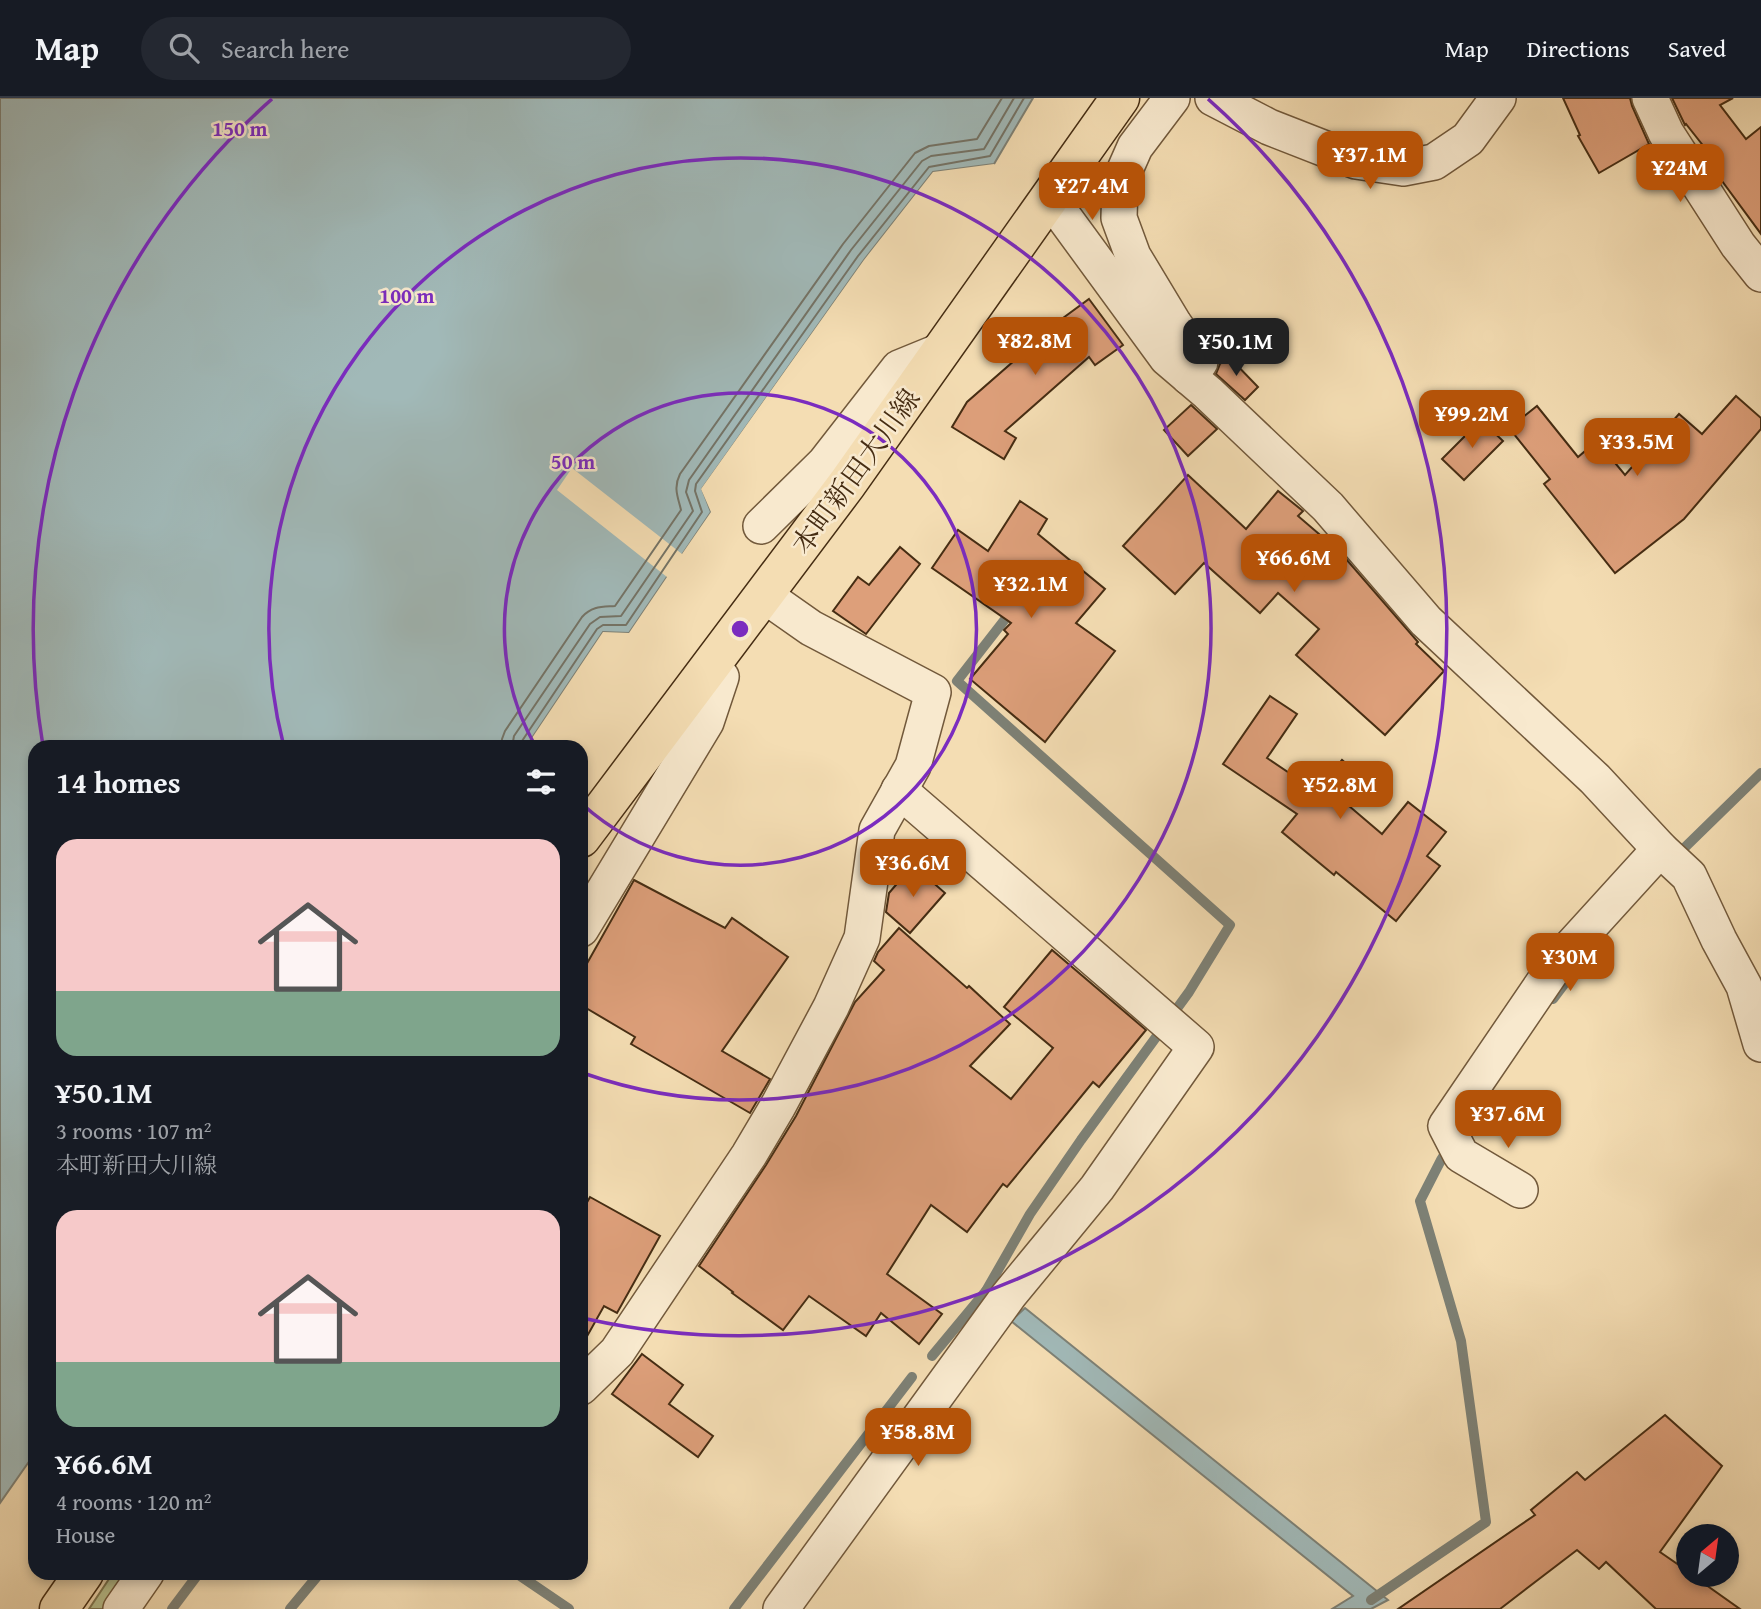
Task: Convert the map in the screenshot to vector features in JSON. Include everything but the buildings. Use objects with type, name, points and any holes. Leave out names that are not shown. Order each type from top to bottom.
[{"type":"main road","name":"本町新田大川線","points":[[588,829],[847,484],[1120,98]]},
{"type":"main road","points":[[59,1609],[79,1580]]},
{"type":"street","points":[[1172,98],[1135,147],[1120,181],[1119,218],[1133,256],[1200,362],[1189,377]]},
{"type":"street","points":[[1213,98],[1269,127],[1356,161],[1403,168],[1434,162],[1468,139],[1498,98]]},
{"type":"street","points":[[1650,98],[1666,133],[1738,245],[1761,274]]},
{"type":"street","points":[[1050,198],[1167,358],[1208,393],[1328,507],[1426,621],[1595,779],[1689,876],[1744,986],[1761,1044]]},
{"type":"street","points":[[761,526],[825,463],[900,368],[943,350]]},
{"type":"street","points":[[588,1380],[617,1352],[749,1155],[831,1007],[862,938],[877,830],[913,766],[933,692],[811,628],[764,595]]},
{"type":"street","points":[[588,917],[706,722],[721,677],[711,664]]},
{"type":"street","points":[[781,1609],[1009,1294],[1097,1188],[1196,1047],[899,790]]},
{"type":"street","points":[[1520,1190],[1461,1155],[1446,1126],[1559,960],[1669,857]]},
{"type":"street","points":[[121,1609],[141,1580]]},
{"type":"green space","points":[[108,1580],[125,1580],[106,1609],[89,1609]]},
{"type":"water","points":[[0,98],[1033,98],[994,164],[933,172],[864,260],[702,489],[711,512],[629,633],[603,632],[531,740],[28,740],[28,1463],[0,1503]]},
{"type":"water","points":[[1025,1308],[1388,1600],[1371,1609],[1332,1609],[1353,1596],[1011,1321]]},
{"type":"pier","points":[[994,164],[997,166],[935,175],[866,262],[705,489],[714,514],[631,635],[605,636],[535,740],[531,740],[603,632],[629,633],[667,577],[557,490],[572,468],[682,554],[711,512],[701,489],[864,260],[933,172]]},
{"type":"waterway","points":[[998,1300],[986,1291],[1030,1214],[1189,992],[1230,925],[957,681],[1013,609]]},
{"type":"waterway","points":[[1676,856],[1761,773]]},
{"type":"waterway","points":[[1553,999],[1586,955]]},
{"type":"waterway","points":[[1371,1600],[1486,1522],[1461,1341],[1420,1201],[1448,1149]]},
{"type":"waterway","points":[[932,1356],[986,1291]]},
{"type":"waterway","points":[[734,1609],[912,1377]]},
{"type":"waterway","points":[[172,1609],[194,1580]]},
{"type":"waterway","points":[[290,1609],[314,1580]]},
{"type":"waterway","points":[[526,1580],[569,1609]]}]
